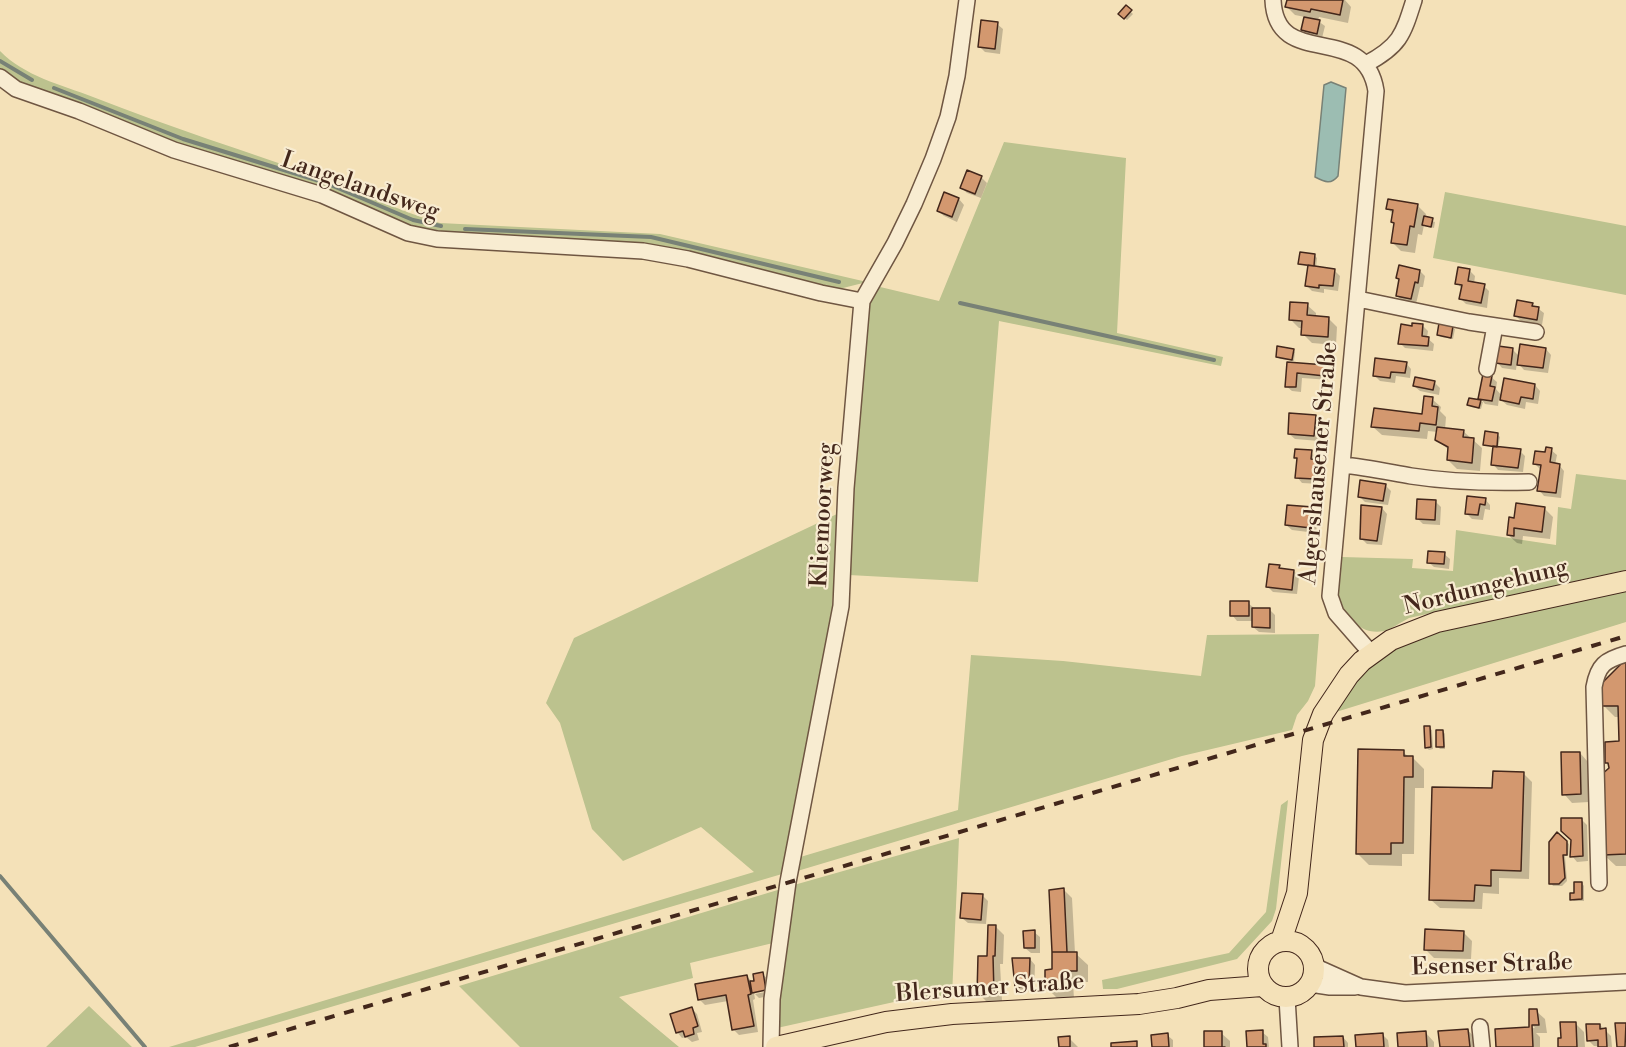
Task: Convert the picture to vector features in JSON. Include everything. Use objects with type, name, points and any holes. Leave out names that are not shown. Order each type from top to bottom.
[{"type":"main road","name":"Nordumgehung","points":[[1290,943],[1300,921],[1297,893],[1313,740],[1323,714],[1349,675],[1371,652],[1398,636],[1437,621],[1626,581]]},
{"type":"main road","points":[[1290,943],[1307,950],[1312,975],[1304,991],[1287,998],[1278,997],[1269,993],[1260,976],[1260,958],[1272,944],[1290,943]]},
{"type":"main road","name":"Blersumer Straße","points":[[776,1047],[886,1022],[952,1014],[1139,1004],[1177,998],[1260,976]]},
{"type":"street","name":"Kliemoorweg","points":[[771,1047],[772,999],[788,882],[841,606],[846,488],[862,301],[914,204],[948,117],[957,76],[967,0]]},
{"type":"street","points":[[1273,0],[1274,13],[1281,28],[1297,39],[1348,51],[1360,57],[1366,64],[1384,55],[1400,38],[1414,0]]},
{"type":"street","name":"Algershausener Straße","points":[[1366,64],[1374,80],[1376,105],[1330,596],[1336,613],[1371,652]]},
{"type":"street","name":"Langelandsweg","points":[[0,77],[16,88],[174,150],[322,195],[408,233],[437,239],[643,251],[688,259],[821,293],[862,301]]},
{"type":"street","points":[[1358,299],[1536,332]]},
{"type":"street","points":[[1487,369],[1495,326]]},
{"type":"street","points":[[1342,465],[1467,482],[1529,482]]},
{"type":"street","points":[[1599,883],[1594,687],[1597,673],[1604,663],[1626,654]]},
{"type":"street","name":"Esenser Straße","points":[[1312,975],[1361,987],[1405,993],[1626,982]]},
{"type":"street","points":[[1287,998],[1290,1047]]},
{"type":"street","points":[[1480,1027],[1482,1047]]},
{"type":"green space","points":[[0,51],[20,67],[56,84],[339,184],[440,223],[660,234],[867,282],[839,289],[688,251],[649,244],[437,232],[410,227],[158,136],[11,78],[0,69]]},
{"type":"green space","points":[[1004,142],[1126,158],[1117,333],[1223,357],[1221,366],[999,321],[978,582],[849,575],[852,490],[869,306],[876,286],[939,301]]},
{"type":"green space","points":[[1445,192],[1626,226],[1626,295],[1433,258]]},
{"type":"green space","points":[[1576,474],[1626,480],[1626,570],[1409,618],[1384,631],[1367,630],[1348,616],[1338,594],[1337,561],[1342,557],[1413,559],[1412,568],[1453,571],[1456,530],[1556,545],[1558,507],[1571,509]]},
{"type":"green space","points":[[837,514],[832,611],[782,874],[195,1047],[169,1047],[754,872],[701,827],[623,861],[592,829],[560,723],[546,703],[574,638]]},
{"type":"green space","points":[[1626,588],[1626,622],[1336,712],[1352,686],[1369,667],[1393,649],[1427,632]]},
{"type":"green space","points":[[1319,634],[1315,686],[1308,701],[1297,715],[1292,730],[1182,756],[794,872],[797,858],[958,810],[971,655],[1063,661],[1201,676],[1207,635]]},
{"type":"green space","points":[[1288,800],[1276,909],[1272,921],[1237,959],[1117,989],[1103,989],[1102,980],[1229,953],[1266,912],[1281,805]]},
{"type":"green space","points":[[959,838],[952,996],[903,1000],[777,1028],[794,885]]},
{"type":"green space","points":[[781,889],[773,943],[690,963],[693,978],[619,997],[679,1047],[520,1047],[459,986]]},
{"type":"green space","points":[[89,1006],[132,1047],[46,1047]]},
{"type":"water","points":[[1331,82],[1346,88],[1338,176],[1328,182],[1315,177],[1324,85]]},
{"type":"building","points":[[1287,0],[1343,0],[1340,15],[1285,7]]},
{"type":"building","points":[[1126,5],[1132,10],[1124,19],[1118,14]]},
{"type":"building","points":[[1304,17],[1320,20],[1317,34],[1301,30]]},
{"type":"building","points":[[981,20],[998,22],[995,49],[978,47]]},
{"type":"building","points":[[967,170],[982,176],[975,194],[960,188]]},
{"type":"building","points":[[944,192],[959,198],[952,217],[937,211]]},
{"type":"building","points":[[1388,199],[1418,204],[1414,227],[1410,226],[1407,245],[1391,243],[1394,223],[1391,222],[1393,210],[1386,209]]},
{"type":"building","points":[[1424,216],[1433,218],[1431,227],[1422,225]]},
{"type":"building","points":[[1300,252],[1315,254],[1314,266],[1298,264]]},
{"type":"building","points":[[1308,265],[1335,269],[1333,286],[1319,285],[1319,288],[1305,286]]},
{"type":"building","points":[[1399,265],[1420,270],[1418,283],[1415,282],[1411,299],[1396,296]]},
{"type":"building","points":[[1458,267],[1470,269],[1468,281],[1485,284],[1481,303],[1459,299],[1462,285],[1455,284]]},
{"type":"building","points":[[1517,300],[1533,303],[1532,306],[1539,307],[1537,320],[1514,316]]},
{"type":"building","points":[[1290,302],[1308,303],[1307,315],[1329,317],[1328,337],[1301,335],[1302,321],[1289,320]]},
{"type":"building","points":[[1412,323],[1423,324],[1422,336],[1429,337],[1428,346],[1398,344],[1401,324],[1412,326]]},
{"type":"building","points":[[1439,323],[1453,326],[1451,338],[1437,335]]},
{"type":"building","points":[[1520,344],[1546,348],[1543,368],[1517,365]]},
{"type":"building","points":[[1277,346],[1294,349],[1292,360],[1276,357]]},
{"type":"building","points":[[1498,346],[1513,348],[1511,365],[1495,363]]},
{"type":"building","points":[[1375,358],[1407,362],[1405,373],[1391,372],[1390,378],[1373,376]]},
{"type":"building","points":[[1287,362],[1326,365],[1325,376],[1297,373],[1296,387],[1285,387]]},
{"type":"building","points":[[1483,374],[1492,376],[1490,386],[1495,387],[1492,401],[1478,399]]},
{"type":"building","points":[[1415,377],[1435,381],[1433,390],[1413,386]]},
{"type":"building","points":[[1504,378],[1535,384],[1533,399],[1521,397],[1519,404],[1500,400]]},
{"type":"building","points":[[1424,396],[1433,397],[1432,406],[1438,407],[1436,425],[1420,423],[1419,431],[1371,427],[1374,408],[1422,414]]},
{"type":"building","points":[[1469,398],[1481,400],[1479,408],[1467,405]]},
{"type":"building","points":[[1289,413],[1316,415],[1314,436],[1288,434]]},
{"type":"building","points":[[1437,427],[1464,430],[1463,437],[1474,438],[1472,463],[1447,460],[1448,447],[1435,440]]},
{"type":"building","points":[[1485,431],[1498,433],[1497,447],[1483,445]]},
{"type":"building","points":[[1493,446],[1521,449],[1518,468],[1491,465]]},
{"type":"building","points":[[1546,447],[1552,448],[1550,462],[1560,464],[1556,493],[1537,491],[1541,465],[1533,464],[1535,451],[1545,452]]},
{"type":"building","points":[[1295,449],[1312,450],[1311,459],[1317,460],[1315,479],[1295,478],[1297,458],[1294,458]]},
{"type":"building","points":[[1360,480],[1386,484],[1383,501],[1358,497]]},
{"type":"building","points":[[1467,496],[1486,498],[1485,505],[1480,504],[1478,515],[1465,514]]},
{"type":"building","points":[[1417,499],[1436,500],[1435,520],[1416,519]]},
{"type":"building","points":[[1516,503],[1545,507],[1542,532],[1514,528],[1514,536],[1507,535],[1509,517],[1514,518]]},
{"type":"building","points":[[1287,505],[1313,507],[1311,528],[1285,525]]},
{"type":"building","points":[[1361,505],[1382,507],[1377,541],[1360,539]]},
{"type":"building","points":[[1428,551],[1445,552],[1444,564],[1427,563]]},
{"type":"building","points":[[1269,564],[1294,570],[1292,590],[1266,587]]},
{"type":"building","points":[[1230,601],[1249,601],[1249,616],[1230,616]]},
{"type":"building","points":[[1252,608],[1270,608],[1270,628],[1252,627]]},
{"type":"building","points":[[1623,662],[1626,662],[1626,854],[1603,855],[1601,775],[1609,768],[1608,763],[1605,763],[1605,742],[1619,741],[1618,706],[1602,706],[1601,684]]},
{"type":"building","points":[[1424,726],[1430,726],[1431,747],[1425,748]]},
{"type":"building","points":[[1436,730],[1443,730],[1444,747],[1436,747]]},
{"type":"building","points":[[1358,749],[1404,750],[1404,756],[1413,756],[1413,777],[1404,777],[1403,843],[1391,843],[1391,854],[1356,854]]},
{"type":"building","points":[[1561,752],[1580,752],[1581,794],[1562,795]]},
{"type":"building","points":[[1493,771],[1524,772],[1521,871],[1491,870],[1491,886],[1475,885],[1474,901],[1429,900],[1432,787],[1492,788]]},
{"type":"building","points":[[1561,818],[1582,818],[1583,856],[1570,857],[1571,840],[1561,831]]},
{"type":"building","points":[[1557,832],[1567,841],[1567,855],[1563,855],[1565,878],[1559,884],[1549,884],[1549,842]]},
{"type":"building","points":[[1574,882],[1582,882],[1582,899],[1570,900],[1570,893],[1574,893]]},
{"type":"building","points":[[1064,888],[1067,952],[1052,952],[1049,890]]},
{"type":"building","points":[[962,893],[983,894],[981,920],[960,918]]},
{"type":"building","points":[[988,925],[996,925],[995,956],[993,956],[994,993],[977,994],[978,956],[987,956]]},
{"type":"building","points":[[1425,929],[1464,931],[1463,951],[1424,950]]},
{"type":"building","points":[[1035,930],[1035,948],[1024,948],[1023,931]]},
{"type":"building","points":[[1052,952],[1077,952],[1077,971],[1062,971],[1063,988],[1045,989],[1045,970],[1052,969]]},
{"type":"building","points":[[1012,958],[1030,958],[1029,987],[1015,987]]},
{"type":"building","points":[[763,972],[766,990],[752,993],[750,981],[754,981],[753,974]]},
{"type":"building","points":[[747,975],[754,1026],[732,1030],[726,995],[698,1000],[695,984]]},
{"type":"building","points":[[692,1007],[698,1026],[693,1028],[694,1034],[685,1037],[683,1031],[676,1033],[670,1014]]},
{"type":"building","points":[[1529,1009],[1537,1009],[1539,1025],[1532,1025],[1533,1047],[1496,1047],[1495,1029],[1529,1027]]},
{"type":"building","points":[[1560,1022],[1576,1022],[1577,1047],[1558,1047],[1558,1038],[1561,1038]]},
{"type":"building","points":[[1615,1023],[1626,1023],[1625,1047],[1617,1047]]},
{"type":"building","points":[[1586,1024],[1600,1024],[1600,1029],[1606,1028],[1607,1047],[1598,1047],[1598,1040],[1587,1041]]},
{"type":"building","points":[[1468,1029],[1470,1047],[1440,1047],[1438,1031]]},
{"type":"building","points":[[1263,1030],[1263,1044],[1266,1044],[1266,1047],[1247,1047],[1246,1031]]},
{"type":"building","points":[[1204,1031],[1222,1031],[1222,1047],[1204,1047]]},
{"type":"building","points":[[1426,1031],[1427,1047],[1398,1047],[1397,1033]]},
{"type":"building","points":[[1168,1033],[1169,1047],[1152,1047],[1151,1035]]},
{"type":"building","points":[[1383,1033],[1384,1047],[1356,1047],[1355,1035]]},
{"type":"building","points":[[1070,1036],[1070,1047],[1059,1047],[1058,1037]]},
{"type":"building","points":[[1343,1036],[1344,1047],[1314,1047],[1314,1037]]},
{"type":"building","points":[[1137,1041],[1137,1047],[1111,1047],[1111,1043]]},
{"type":"waterway","points":[[0,61],[32,80]]},
{"type":"waterway","points":[[54,88],[183,139],[326,183],[413,220],[441,226]]},
{"type":"waterway","points":[[465,229],[651,237],[839,282]]},
{"type":"waterway","points":[[960,303],[1214,360]]},
{"type":"waterway","points":[[0,876],[145,1047]]},
{"type":"railway","points":[[229,1047],[1626,636]]}]
